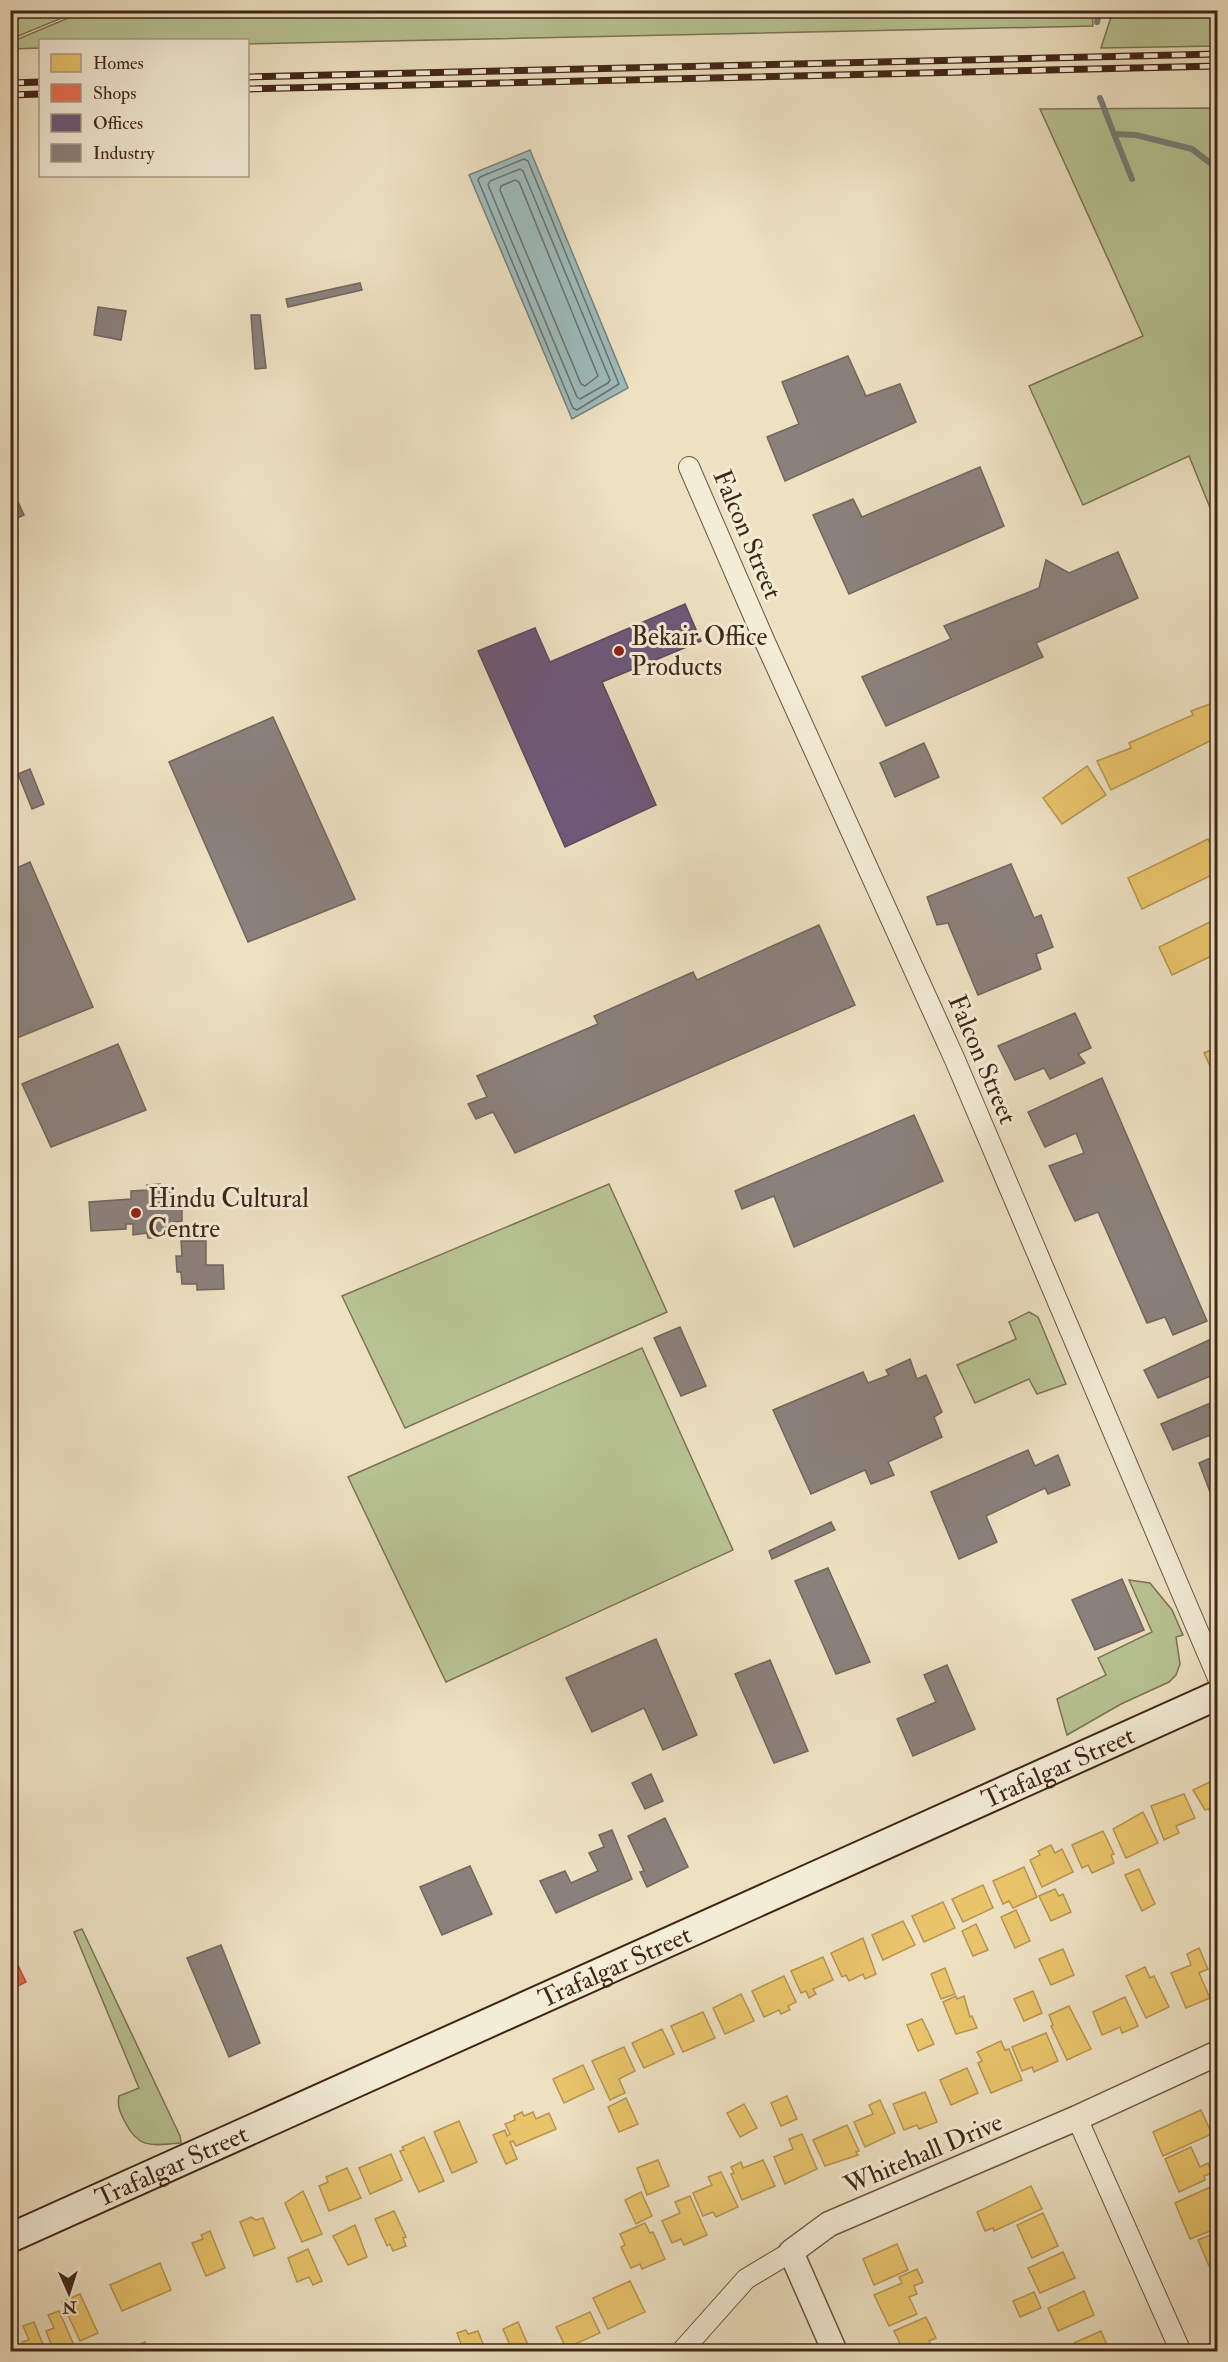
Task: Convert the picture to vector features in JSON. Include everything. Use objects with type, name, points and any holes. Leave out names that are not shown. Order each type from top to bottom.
[{"type":"main road","name":"Trafalgar Street","points":[[10,2238],[1218,1695]]},
{"type":"street","name":"Falcon Street","points":[[689,467],[765,642],[955,1060],[1218,1678]]},
{"type":"street","name":"Whitehall Drive","points":[[681,2352],[747,2279],[830,2224],[1077,2118],[1218,2053]]},
{"type":"street","points":[[1077,2118],[1181,2352]]},
{"type":"street","points":[[791,2252],[835,2352]]},
{"type":"green space","points":[[11,10],[79,10],[79,11],[11,39]]},
{"type":"green space","points":[[1092,10],[1093,26],[249,44],[249,39],[39,39],[39,48],[11,49],[11,42],[85,11]]},
{"type":"green space","points":[[1113,11],[1217,11],[1217,46],[1101,48]]},
{"type":"green space","points":[[1217,108],[1217,525],[1189,456],[1083,505],[1029,386],[1143,336],[1040,109]]},
{"type":"green space","points":[[609,1184],[667,1312],[405,1428],[342,1296]]},
{"type":"green space","points":[[1029,1312],[1038,1317],[1066,1384],[1037,1394],[1029,1379],[975,1403],[957,1365],[1016,1339],[1009,1322]]},
{"type":"green space","points":[[642,1348],[733,1550],[446,1682],[348,1477]]},
{"type":"green space","points":[[1129,1580],[1150,1583],[1172,1610],[1183,1635],[1176,1637],[1180,1664],[1176,1675],[1169,1682],[1121,1704],[1067,1735],[1057,1699],[1106,1675],[1098,1658],[1152,1632]]},
{"type":"green space","points":[[82,1929],[180,2136],[181,2143],[155,2145],[141,2141],[130,2131],[122,2115],[119,2096],[139,2088],[74,1932]]},
{"type":"water","points":[[530,150],[628,388],[572,419],[469,175]]},
{"type":"building: Homes","points":[[1218,701],[1218,737],[1111,790],[1097,761],[1131,748],[1129,743],[1193,715],[1191,711]]},
{"type":"building: Homes","points":[[1087,766],[1106,795],[1062,824],[1043,798]]},
{"type":"building: Homes","points":[[1208,839],[1218,860],[1218,872],[1142,909],[1128,878]]},
{"type":"building: Homes","points":[[1218,918],[1218,953],[1172,975],[1159,947]]},
{"type":"building: Homes","points":[[1218,1047],[1218,1081],[1217,1081],[1204,1053]]},
{"type":"building: Homes","points":[[1218,1775],[1218,1821],[1215,1822],[1209,1809],[1205,1810],[1193,1790],[1216,1779]]},
{"type":"building: Homes","points":[[1184,1794],[1195,1818],[1176,1826],[1179,1833],[1164,1840],[1151,1806]]},
{"type":"building: Homes","points":[[1143,1812],[1158,1843],[1126,1858],[1113,1829]]},
{"type":"building: Homes","points":[[1103,1831],[1114,1854],[1111,1855],[1114,1863],[1092,1873],[1088,1865],[1082,1868],[1072,1845]]},
{"type":"building: Homes","points":[[1051,1845],[1055,1853],[1062,1849],[1073,1872],[1042,1887],[1030,1860],[1040,1855],[1038,1851]]},
{"type":"building: Homes","points":[[1024,1867],[1037,1897],[1013,1908],[1009,1901],[1003,1904],[993,1881]]},
{"type":"building: Homes","points":[[1139,1869],[1155,1904],[1142,1911],[1125,1875]]},
{"type":"building: Homes","points":[[983,1885],[993,1908],[963,1922],[952,1899]]},
{"type":"building: Homes","points":[[1055,1889],[1059,1896],[1063,1894],[1071,1912],[1051,1921],[1039,1896]]},
{"type":"building: Homes","points":[[943,1902],[955,1928],[924,1942],[912,1916]]},
{"type":"building: Homes","points":[[1016,1910],[1030,1941],[1015,1948],[1001,1917]]},
{"type":"building: Homes","points":[[903,1921],[915,1945],[883,1960],[872,1935]]},
{"type":"building: Homes","points":[[976,1924],[988,1950],[973,1956],[962,1931]]},
{"type":"building: Homes","points":[[863,1938],[876,1974],[865,1979],[863,1974],[849,1981],[846,1975],[842,1977],[831,1953]]},
{"type":"building: Homes","points":[[1199,1948],[1208,1969],[1199,1973],[1210,1998],[1186,2008],[1171,1973],[1191,1965],[1187,1954]]},
{"type":"building: Homes","points":[[1063,1949],[1074,1975],[1051,1985],[1039,1959]]},
{"type":"building: Homes","points":[[823,1957],[833,1980],[813,1989],[816,1994],[809,1998],[806,1991],[801,1993],[791,1971]]},
{"type":"building: Homes","points":[[1145,1967],[1150,1978],[1154,1976],[1169,2007],[1146,2018],[1126,1976]]},
{"type":"building: Homes","points":[[945,1968],[955,1994],[941,1999],[931,1974]]},
{"type":"building: Homes","points":[[784,1976],[796,2002],[788,2006],[790,2010],[781,2014],[779,2010],[764,2017],[752,1991]]},
{"type":"building: Homes","points":[[1033,1991],[1042,2013],[1024,2021],[1014,1999]]},
{"type":"building: Homes","points":[[741,1994],[754,2021],[725,2034],[713,2008]]},
{"type":"building: Homes","points":[[956,1996],[957,1999],[964,1996],[970,2017],[972,2016],[977,2028],[956,2034],[943,2002]]},
{"type":"building: Homes","points":[[1125,1997],[1138,2026],[1122,2033],[1120,2027],[1102,2035],[1093,2012]]},
{"type":"building: Homes","points":[[1069,2006],[1091,2049],[1067,2060],[1051,2026],[1053,2025],[1049,2015]]},
{"type":"building: Homes","points":[[703,2012],[715,2038],[683,2052],[671,2026]]},
{"type":"building: Homes","points":[[922,2019],[934,2044],[918,2051],[907,2025]]},
{"type":"building: Homes","points":[[662,2029],[674,2054],[644,2068],[632,2043]]},
{"type":"building: Homes","points":[[1046,2033],[1058,2061],[1034,2072],[1032,2067],[1022,2071],[1012,2047]]},
{"type":"building: Homes","points":[[1001,2041],[1005,2050],[1009,2049],[1022,2080],[991,2093],[978,2063],[982,2061],[977,2052]]},
{"type":"building: Homes","points":[[624,2047],[635,2071],[619,2079],[625,2093],[610,2100],[592,2061]]},
{"type":"building: Homes","points":[[583,2065],[594,2089],[564,2103],[553,2079]]},
{"type":"building: Homes","points":[[967,2068],[978,2093],[951,2105],[940,2080]]},
{"type":"building: Homes","points":[[925,2092],[937,2122],[919,2129],[917,2125],[904,2130],[893,2104]]},
{"type":"building: Homes","points":[[787,2096],[797,2119],[781,2126],[771,2103]]},
{"type":"building: Homes","points":[[626,2098],[638,2124],[619,2132],[608,2107]]},
{"type":"building: Homes","points":[[880,2100],[895,2133],[865,2147],[854,2122],[873,2114],[869,2105]]},
{"type":"building: Homes","points":[[744,2104],[757,2128],[740,2137],[727,2113]]},
{"type":"building: Homes","points":[[1201,2110],[1212,2134],[1163,2156],[1153,2132]]},
{"type":"building: Homes","points":[[522,2112],[524,2116],[533,2112],[536,2119],[549,2113],[556,2129],[516,2146],[513,2141],[510,2142],[517,2159],[506,2164],[493,2135],[505,2130],[507,2136],[510,2134],[505,2124],[515,2120],[514,2116]]},
{"type":"building: Homes","points":[[459,2121],[477,2162],[452,2173],[434,2132]]},
{"type":"building: Homes","points":[[847,2125],[859,2151],[856,2152],[858,2155],[825,2166],[813,2140]]},
{"type":"building: Homes","points":[[802,2134],[817,2169],[785,2184],[774,2157],[793,2149],[789,2139]]},
{"type":"building: Homes","points":[[424,2137],[444,2181],[419,2192],[400,2151],[404,2150],[402,2147]]},
{"type":"building: Homes","points":[[1191,2147],[1200,2167],[1208,2163],[1212,2173],[1204,2176],[1205,2180],[1179,2192],[1165,2159]]},
{"type":"building: Homes","points":[[391,2154],[402,2180],[370,2194],[359,2168]]},
{"type":"building: Homes","points":[[658,2160],[669,2186],[647,2195],[637,2168]]},
{"type":"building: Homes","points":[[763,2160],[775,2186],[742,2200],[731,2174],[734,2173],[731,2167],[741,2162],[743,2168]]},
{"type":"building: Homes","points":[[347,2168],[361,2198],[329,2211],[319,2186],[328,2182],[326,2177]]},
{"type":"building: Homes","points":[[721,2172],[738,2207],[716,2217],[713,2212],[703,2216],[693,2193],[712,2185],[708,2177]]},
{"type":"building: Homes","points":[[1215,2185],[1218,2228],[1190,2239],[1175,2203]]},
{"type":"building: Homes","points":[[1031,2186],[1042,2209],[994,2231],[993,2228],[985,2231],[977,2212]]},
{"type":"building: Homes","points":[[303,2191],[322,2234],[302,2242],[285,2203]]},
{"type":"building: Homes","points":[[641,2192],[652,2216],[636,2224],[625,2200]]},
{"type":"building: Homes","points":[[690,2196],[707,2235],[684,2245],[681,2239],[672,2243],[662,2221],[680,2213],[675,2202]]},
{"type":"building: Homes","points":[[394,2211],[406,2237],[403,2238],[406,2246],[393,2251],[390,2244],[387,2246],[375,2219]]},
{"type":"building: Homes","points":[[1043,2213],[1058,2246],[1032,2258],[1017,2225]]},
{"type":"building: Homes","points":[[251,2217],[256,2220],[263,2218],[275,2248],[254,2256],[240,2222]]},
{"type":"building: Homes","points":[[645,2223],[650,2233],[653,2232],[665,2259],[642,2269],[640,2264],[631,2268],[621,2247],[625,2245],[620,2234]]},
{"type":"building: Homes","points":[[355,2225],[367,2257],[348,2265],[333,2236]]},
{"type":"building: Homes","points":[[210,2231],[225,2268],[206,2276],[192,2243],[203,2239],[201,2235]]},
{"type":"building: Homes","points":[[1218,2232],[1218,2262],[1209,2266],[1198,2240]]},
{"type":"building: Homes","points":[[897,2244],[908,2270],[874,2285],[863,2259]]},
{"type":"building: Homes","points":[[308,2249],[322,2281],[313,2285],[309,2277],[297,2282],[288,2258]]},
{"type":"building: Homes","points":[[1063,2252],[1075,2278],[1040,2293],[1028,2268]]},
{"type":"building: Homes","points":[[160,2263],[171,2290],[122,2311],[110,2285]]},
{"type":"building: Homes","points":[[917,2269],[923,2282],[914,2286],[917,2294],[909,2297],[917,2314],[889,2326],[874,2295],[902,2283],[899,2277]]},
{"type":"building: Homes","points":[[630,2281],[645,2312],[608,2329],[593,2298]]},
{"type":"building: Homes","points":[[1084,2291],[1094,2315],[1058,2331],[1048,2308]]},
{"type":"building: Homes","points":[[1034,2292],[1041,2308],[1020,2317],[1013,2301]]},
{"type":"building: Homes","points":[[80,2294],[98,2333],[80,2341],[62,2302]]},
{"type":"building: Homes","points":[[59,2311],[77,2352],[54,2352],[46,2331],[54,2328],[48,2315]]},
{"type":"building: Homes","points":[[590,2312],[600,2333],[566,2348],[556,2327]]},
{"type":"building: Homes","points":[[926,2317],[936,2338],[929,2341],[933,2349],[904,2352],[894,2331]]},
{"type":"building: Homes","points":[[34,2322],[46,2352],[26,2352],[22,2342],[29,2340],[23,2326]]},
{"type":"building: Homes","points":[[518,2322],[528,2345],[513,2352],[503,2329]]},
{"type":"building: Homes","points":[[466,2330],[468,2334],[478,2331],[486,2352],[464,2352],[457,2333]]},
{"type":"building: Homes","points":[[1101,2331],[1110,2352],[1078,2352],[1074,2343]]},
{"type":"building: Homes","points":[[145,2342],[149,2352],[125,2351]]},
{"type":"building: Shops","points":[[10,1949],[26,1982],[10,1990]]},
{"type":"building: Offices","points":[[685,604],[701,641],[602,682],[656,805],[565,847],[478,651],[535,628],[550,662]]},
{"type":"building: Industry","points":[[360,283],[362,290],[288,307],[286,299]]},
{"type":"building: Industry","points":[[98,307],[126,311],[121,340],[94,335]]},
{"type":"building: Industry","points":[[251,315],[260,315],[266,368],[255,369]]},
{"type":"building: Industry","points":[[848,356],[866,396],[900,384],[916,422],[785,481],[767,437],[799,424],[782,382]]},
{"type":"building: Industry","points":[[980,467],[1004,526],[849,594],[813,515],[853,499],[862,517]]},
{"type":"building: Industry","points":[[10,484],[24,515],[10,521]]},
{"type":"building: Industry","points":[[1118,552],[1138,598],[1036,643],[1043,657],[886,726],[862,677],[951,639],[944,626],[1039,588],[1046,560],[1069,573]]},
{"type":"building: Industry","points":[[273,717],[355,899],[248,942],[169,762]]},
{"type":"building: Industry","points":[[924,743],[939,777],[895,797],[880,763]]},
{"type":"building: Industry","points":[[30,769],[44,804],[32,809],[18,774]]},
{"type":"building: Industry","points":[[30,862],[93,1007],[10,1041],[10,871]]},
{"type":"building: Industry","points":[[1011,864],[1034,918],[1041,915],[1053,947],[1036,954],[1041,969],[978,995],[948,923],[937,925],[927,897]]},
{"type":"building: Industry","points":[[819,925],[855,1005],[515,1153],[493,1112],[476,1119],[468,1104],[487,1097],[477,1076],[598,1024],[594,1016],[693,972],[697,980]]},
{"type":"building: Industry","points":[[1075,1013],[1091,1048],[1078,1054],[1085,1063],[1050,1079],[1044,1068],[1015,1080],[998,1046]]},
{"type":"building: Industry","points":[[118,1044],[146,1110],[51,1147],[22,1084]]},
{"type":"building: Industry","points":[[1102,1078],[1207,1321],[1173,1335],[1165,1317],[1147,1323],[1098,1212],[1075,1221],[1049,1166],[1084,1153],[1076,1133],[1045,1147],[1028,1112]]},
{"type":"building: Industry","points":[[914,1115],[943,1181],[794,1247],[774,1196],[742,1209],[735,1191]]},
{"type":"building: Industry","name":"Hindu Cultural Centre","points":[[160,1184],[160,1191],[173,1190],[174,1205],[182,1205],[182,1221],[174,1222],[175,1232],[162,1233],[161,1238],[148,1238],[147,1233],[133,1235],[133,1224],[126,1224],[126,1229],[91,1231],[89,1202],[131,1199],[131,1191],[147,1190],[147,1185]]},
{"type":"building: Industry","points":[[181,1241],[206,1241],[206,1265],[223,1265],[224,1289],[197,1290],[197,1284],[182,1284],[181,1272],[177,1272],[176,1256],[182,1256]]},
{"type":"building: Industry","points":[[680,1327],[706,1386],[681,1396],[654,1338]]},
{"type":"building: Industry","points":[[1209,1340],[1218,1342],[1218,1373],[1158,1398],[1144,1370]]},
{"type":"building: Industry","points":[[910,1359],[917,1379],[926,1375],[942,1412],[934,1417],[942,1437],[888,1462],[894,1475],[871,1484],[865,1470],[811,1494],[773,1410],[863,1372],[868,1383],[889,1375],[886,1370]]},
{"type":"building: Industry","points":[[1218,1400],[1218,1432],[1173,1450],[1161,1424]]},
{"type":"building: Industry","points":[[1028,1450],[1035,1466],[1058,1455],[1070,1485],[1048,1494],[1045,1488],[986,1516],[997,1542],[959,1559],[931,1492]]},
{"type":"building: Industry","points":[[1218,1455],[1218,1489],[1210,1492],[1199,1463]]},
{"type":"building: Industry","points":[[831,1522],[835,1530],[772,1559],[769,1551]]},
{"type":"building: Industry","points":[[828,1568],[870,1662],[836,1674],[795,1581]]},
{"type":"building: Industry","points":[[1122,1579],[1144,1630],[1095,1650],[1072,1600]]},
{"type":"building: Industry","points":[[656,1639],[697,1735],[663,1750],[644,1708],[592,1732],[566,1678]]},
{"type":"building: Industry","points":[[770,1660],[808,1751],[774,1763],[735,1674]]},
{"type":"building: Industry","points":[[947,1665],[975,1729],[913,1756],[897,1719],[936,1702],[924,1675]]},
{"type":"building: Industry","points":[[651,1774],[663,1801],[645,1809],[632,1783]]},
{"type":"building: Industry","points":[[665,1818],[688,1867],[647,1887],[640,1872],[644,1871],[628,1836]]},
{"type":"building: Industry","points":[[612,1830],[632,1879],[556,1913],[540,1881],[565,1871],[571,1883],[598,1871],[589,1853],[604,1847],[599,1835]]},
{"type":"building: Industry","points":[[470,1866],[492,1914],[442,1935],[420,1887]]},
{"type":"building: Industry","points":[[221,1945],[260,2043],[229,2057],[187,1958]]},
{"type":"waterway","points":[[1097,22],[1100,10]]},
{"type":"waterway","points":[[1100,98],[1114,134],[1136,135],[1192,149],[1218,169]]},
{"type":"waterway","points":[[1114,134],[1132,179]]},
{"type":"railway","points":[[249,77],[1218,54]]},
{"type":"railway","points":[[249,89],[1218,66]]},
{"type":"railway","points":[[10,83],[39,82]]},
{"type":"railway","points":[[10,95],[39,94]]},
{"type":"place","name":"Bekair Office Products","points":[[619,651]]},
{"type":"place","name":"Hindu Cultural Centre","points":[[136,1213]]}]
